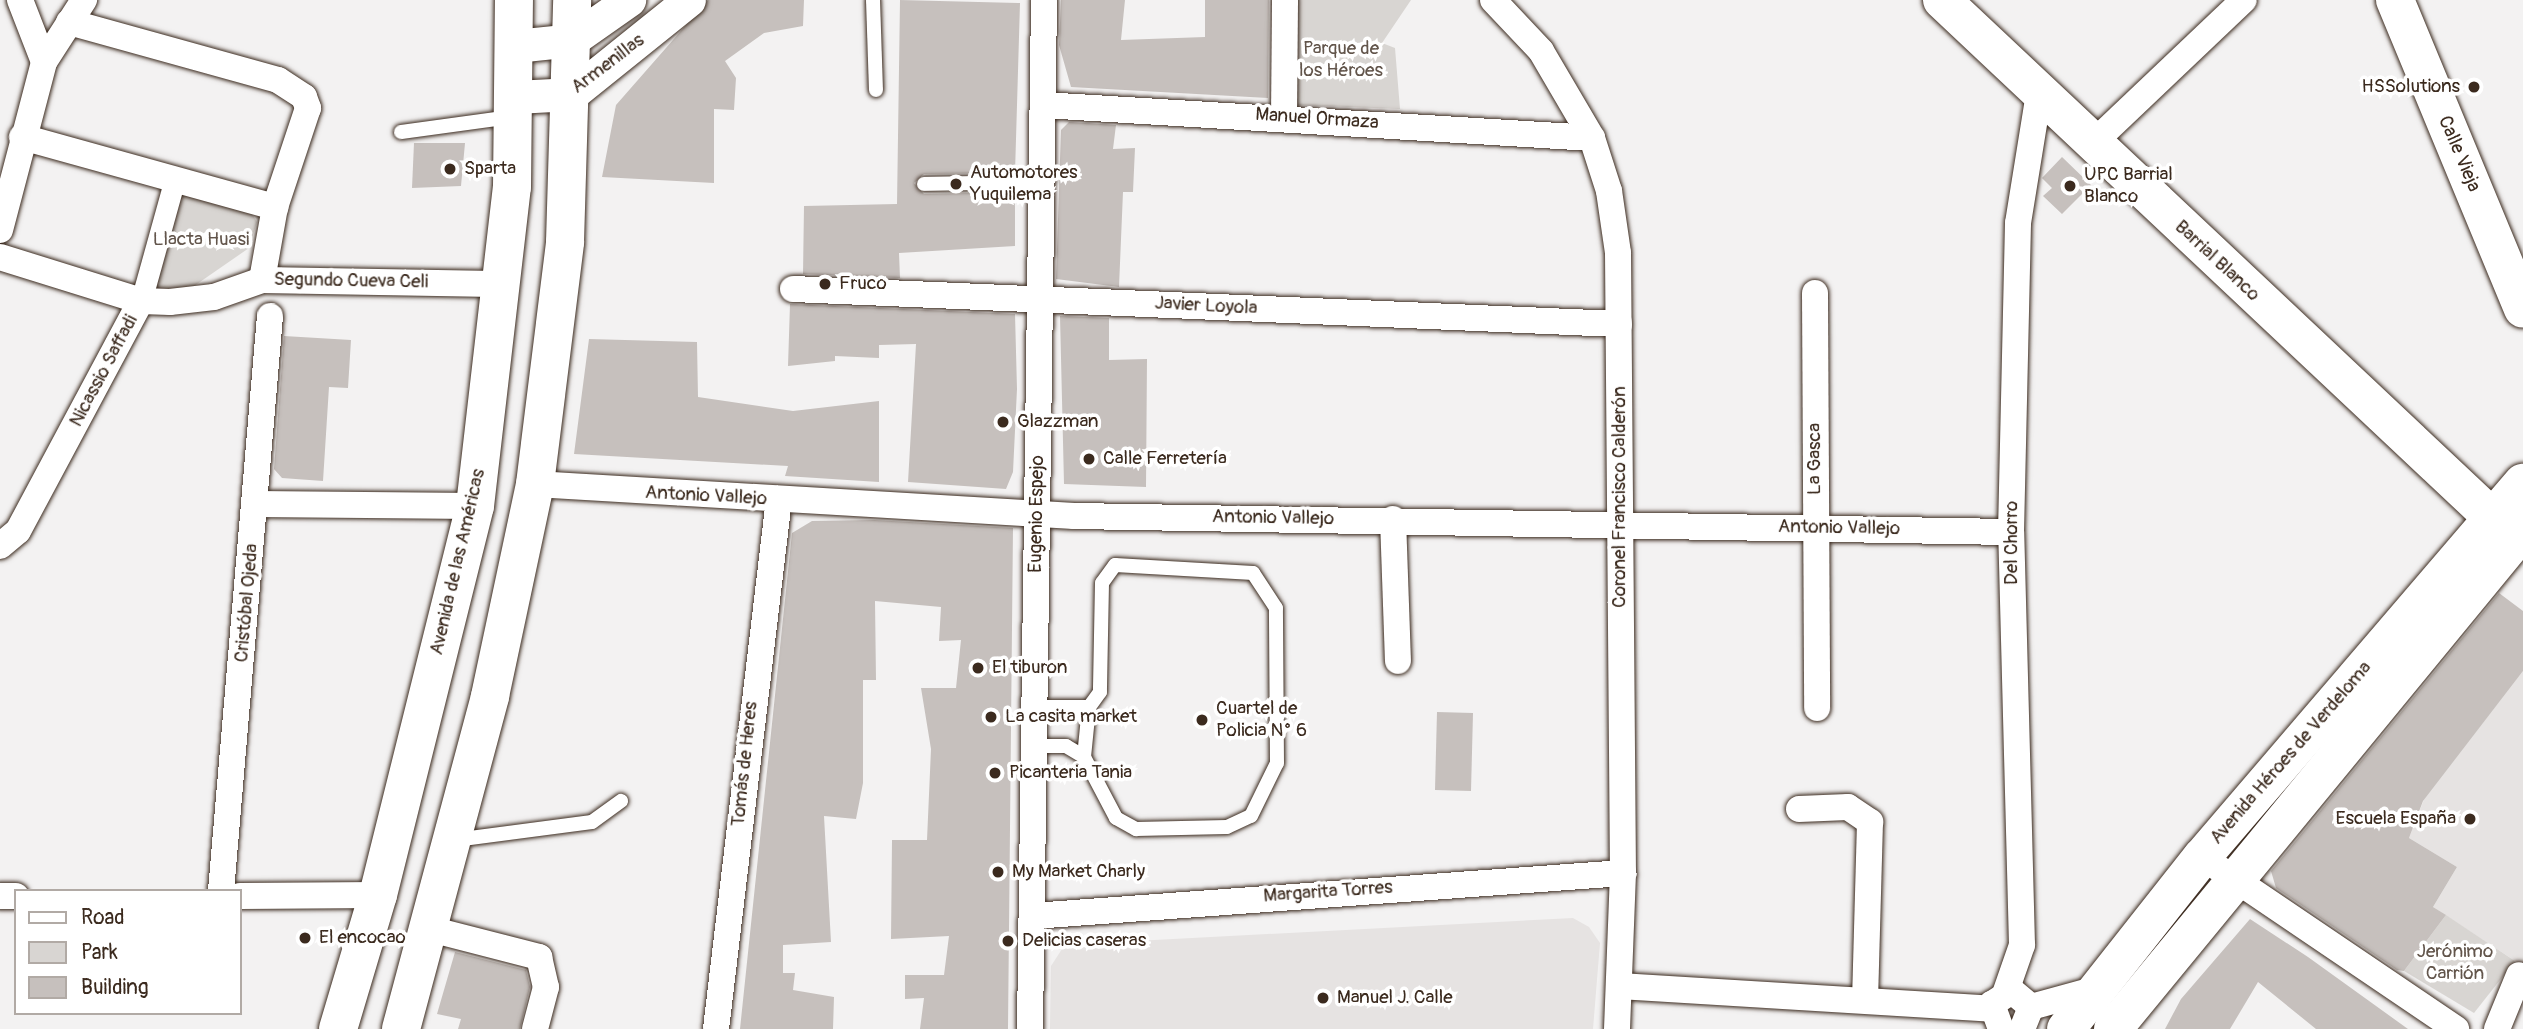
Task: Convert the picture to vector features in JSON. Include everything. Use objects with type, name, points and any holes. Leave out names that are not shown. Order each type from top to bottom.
[{"type":"main road","name":"Avenida de las Américas","points":[[338,1029],[378,895],[475,506],[502,284],[515,107],[514,0]]},
{"type":"main road","points":[[401,1029],[453,840],[535,484],[564,255],[572,94],[572,0]]},
{"type":"main road","name":"Barrial Blanco","points":[[1942,0],[2092,144],[2514,533]]},
{"type":"main road","name":"Calle Vieja","points":[[2395,0],[2523,309]]},
{"type":"main road","name":"Avenida Héroes de Verdeloma","points":[[2066,1029],[2097,989],[2216,868],[2514,533],[2523,483]]},
{"type":"main road","name":"Avenida Héroes de Verdeloma","points":[[2113,1029],[2216,868]]},
{"type":"street","points":[[20,0],[44,62]]},
{"type":"street","points":[[0,230],[22,137],[44,62],[84,0]]},
{"type":"street","name":"Armenillas","points":[[515,46],[572,40],[629,0]]},
{"type":"street","name":"Armenillas","points":[[515,107],[572,94],[690,0]]},
{"type":"street","name":"Eugenio Espejo","points":[[1030,1029],[1044,182],[1044,0]]},
{"type":"street","points":[[1284,117],[1285,0]]},
{"type":"street","name":"Coronel Francisco Calderón","points":[[1493,0],[1541,51],[1591,138],[1609,191],[1619,324],[1623,873],[1617,1029]]},
{"type":"street","points":[[2092,144],[2244,0]]},
{"type":"street","points":[[69,22],[278,80],[304,97],[308,108],[275,207],[262,280]]},
{"type":"street","name":"Del Chorro","points":[[1999,1010],[2022,945],[2011,532],[2018,223],[2039,93]]},
{"type":"street","name":"Manuel Ormaza","points":[[1043,105],[1284,117],[1591,138]]},
{"type":"street","points":[[22,137],[275,207]]},
{"type":"street","name":"Nicassio Saffadi","points":[[0,547],[18,531],[141,300],[175,178]]},
{"type":"street","name":"Segundo Cueva Celi","points":[[0,257],[141,300],[196,301],[262,280],[502,284]]},
{"type":"street","name":"Javier Loyola","points":[[793,289],[1619,324]]},
{"type":"street","name":"La Gasca","points":[[1815,293],[1814,527],[1817,708]]},
{"type":"street","name":"Cristóbal Ojeda","points":[[221,889],[270,316]]},
{"type":"street","name":"Antonio Vallejo","points":[[535,484],[1037,512],[2011,532]]},
{"type":"street","name":"Tomás de Heres","points":[[716,1029],[779,499]]},
{"type":"street","points":[[256,504],[475,506]]},
{"type":"street","points":[[1392,519],[1398,661]]},
{"type":"street","points":[[1799,809],[1849,807],[1870,822],[1865,998]]},
{"type":"street","points":[[2216,868],[2456,1029]]},
{"type":"street","name":"Margarita Torres","points":[[1033,916],[1623,873]]},
{"type":"street","points":[[242,896],[378,895]]},
{"type":"street","points":[[430,929],[539,957],[546,987],[535,1029]]},
{"type":"street","points":[[2497,1029],[2519,975]]},
{"type":"street","points":[[1620,986],[1865,998],[1999,1010],[2019,992],[2026,1018],[2097,989]]},
{"type":"lane","points":[[873,0],[876,90]]},
{"type":"lane","points":[[401,132],[515,107]]},
{"type":"lane","points":[[924,184],[1044,182]]},
{"type":"lane","points":[[1035,746],[1066,746],[1084,757],[1116,818],[1136,829],[1227,827],[1251,817],[1277,763],[1278,632],[1276,608],[1263,584],[1237,569],[1106,570],[1100,692],[1089,707],[1084,757]]},
{"type":"lane","points":[[1035,707],[1089,707]]},
{"type":"lane","points":[[453,840],[592,822],[621,801]]},
{"type":"shaded area","name":"Escuela España","points":[[2523,671],[2523,966],[2433,907],[2457,867],[2409,838],[2425,797]]},
{"type":"shaded area","name":"Manuel J. Calle","points":[[1573,918],[1589,927],[1600,943],[1593,1029],[1050,1029],[1051,966],[1062,949],[1079,944]]},
{"type":"green space","name":"Parque de los Héroes","points":[[1296,0],[1411,0],[1382,43],[1395,48],[1400,109],[1297,105]]},
{"type":"green space","name":"Llacta Huasi","points":[[177,192],[252,214],[257,222],[249,248],[184,293],[143,288]]},
{"type":"green space","name":"Jerónimo Carrión","points":[[2446,915],[2515,961],[2474,1013],[2404,971]]},
{"type":"building","points":[[708,0],[804,0],[803,26],[764,33],[725,61],[736,78],[734,110],[714,109],[714,183],[602,177],[616,105]]},
{"type":"building","points":[[900,0],[1020,3],[1015,173],[924,174],[914,183],[924,194],[1015,192],[1015,246],[899,253],[900,278],[803,274],[804,206],[897,204]]},
{"type":"building","points":[[1061,0],[1125,0],[1121,40],[1205,37],[1205,0],[1269,0],[1268,98],[1071,87],[1059,45]]},
{"type":"building","points":[[1069,122],[1116,125],[1113,149],[1135,148],[1133,192],[1123,192],[1119,287],[1056,279],[1061,130]]},
{"type":"building","points":[[414,143],[465,143],[461,186],[412,188]]},
{"type":"building","name":"UPC Barrial Blanco","points":[[2062,157],[2091,185],[2062,214],[2043,196],[2052,188],[2042,178]]},
{"type":"building","points":[[790,304],[1015,314],[1017,389],[1013,472],[1006,489],[908,482],[916,344],[879,345],[879,358],[835,356],[835,361],[788,366]]},
{"type":"building","points":[[1060,316],[1109,318],[1109,360],[1147,359],[1146,487],[1064,484]]},
{"type":"building","points":[[284,336],[351,340],[348,388],[329,387],[323,481],[282,478],[274,469]]},
{"type":"building","points":[[589,339],[697,342],[698,397],[793,411],[879,401],[879,482],[785,476],[788,466],[574,454]]},
{"type":"building","points":[[874,520],[1013,528],[1008,1029],[920,1029],[924,998],[905,999],[905,975],[944,975],[949,936],[891,939],[892,840],[927,840],[931,749],[921,688],[956,688],[961,640],[939,641],[941,607],[875,601],[876,680],[863,680],[863,783],[856,819],[824,816],[831,942],[783,945],[783,973],[795,973],[793,990],[834,997],[833,1029],[740,1029],[792,533],[812,521]]},
{"type":"building","points":[[2499,593],[2523,611],[2523,671],[2423,801],[2409,838],[2457,867],[2433,907],[2446,915],[2404,971],[2397,970],[2276,888],[2271,871]]},
{"type":"building","points":[[1437,712],[1473,713],[1471,791],[1435,790]]},
{"type":"building","points":[[2250,919],[2408,1029],[2316,1029],[2258,982],[2230,1029],[2165,1029],[2181,999]]},
{"type":"building","points":[[455,952],[526,970],[530,987],[520,1029],[458,1029],[461,1019],[437,1014]]},
{"type":"place","name":"HSSolutions","points":[[2474,87]]},
{"type":"place","name":"Sparta","points":[[450,169]]},
{"type":"place","name":"Automotores Yuquilema","points":[[956,184]]},
{"type":"place","name":"UPC Barrial Blanco","points":[[2070,186]]},
{"type":"place","name":"Fruco","points":[[825,284]]},
{"type":"place","name":"Glazzman","points":[[1003,422]]},
{"type":"place","name":"Calle Ferretería","points":[[1089,459]]},
{"type":"place","name":"El tiburon","points":[[978,668]]},
{"type":"place","name":"La casita market","points":[[991,717]]},
{"type":"place","name":"Cuartel de Policia N° 6","points":[[1202,720]]},
{"type":"place","name":"Picanteria Tania","points":[[995,773]]},
{"type":"place","name":"Escuela España","points":[[2470,819]]},
{"type":"place","name":"My Market Charly","points":[[998,872]]},
{"type":"place","name":"El encocao","points":[[305,938]]},
{"type":"place","name":"Delicias caseras","points":[[1008,941]]},
{"type":"place","name":"Manuel J. Calle","points":[[1323,998]]}]
